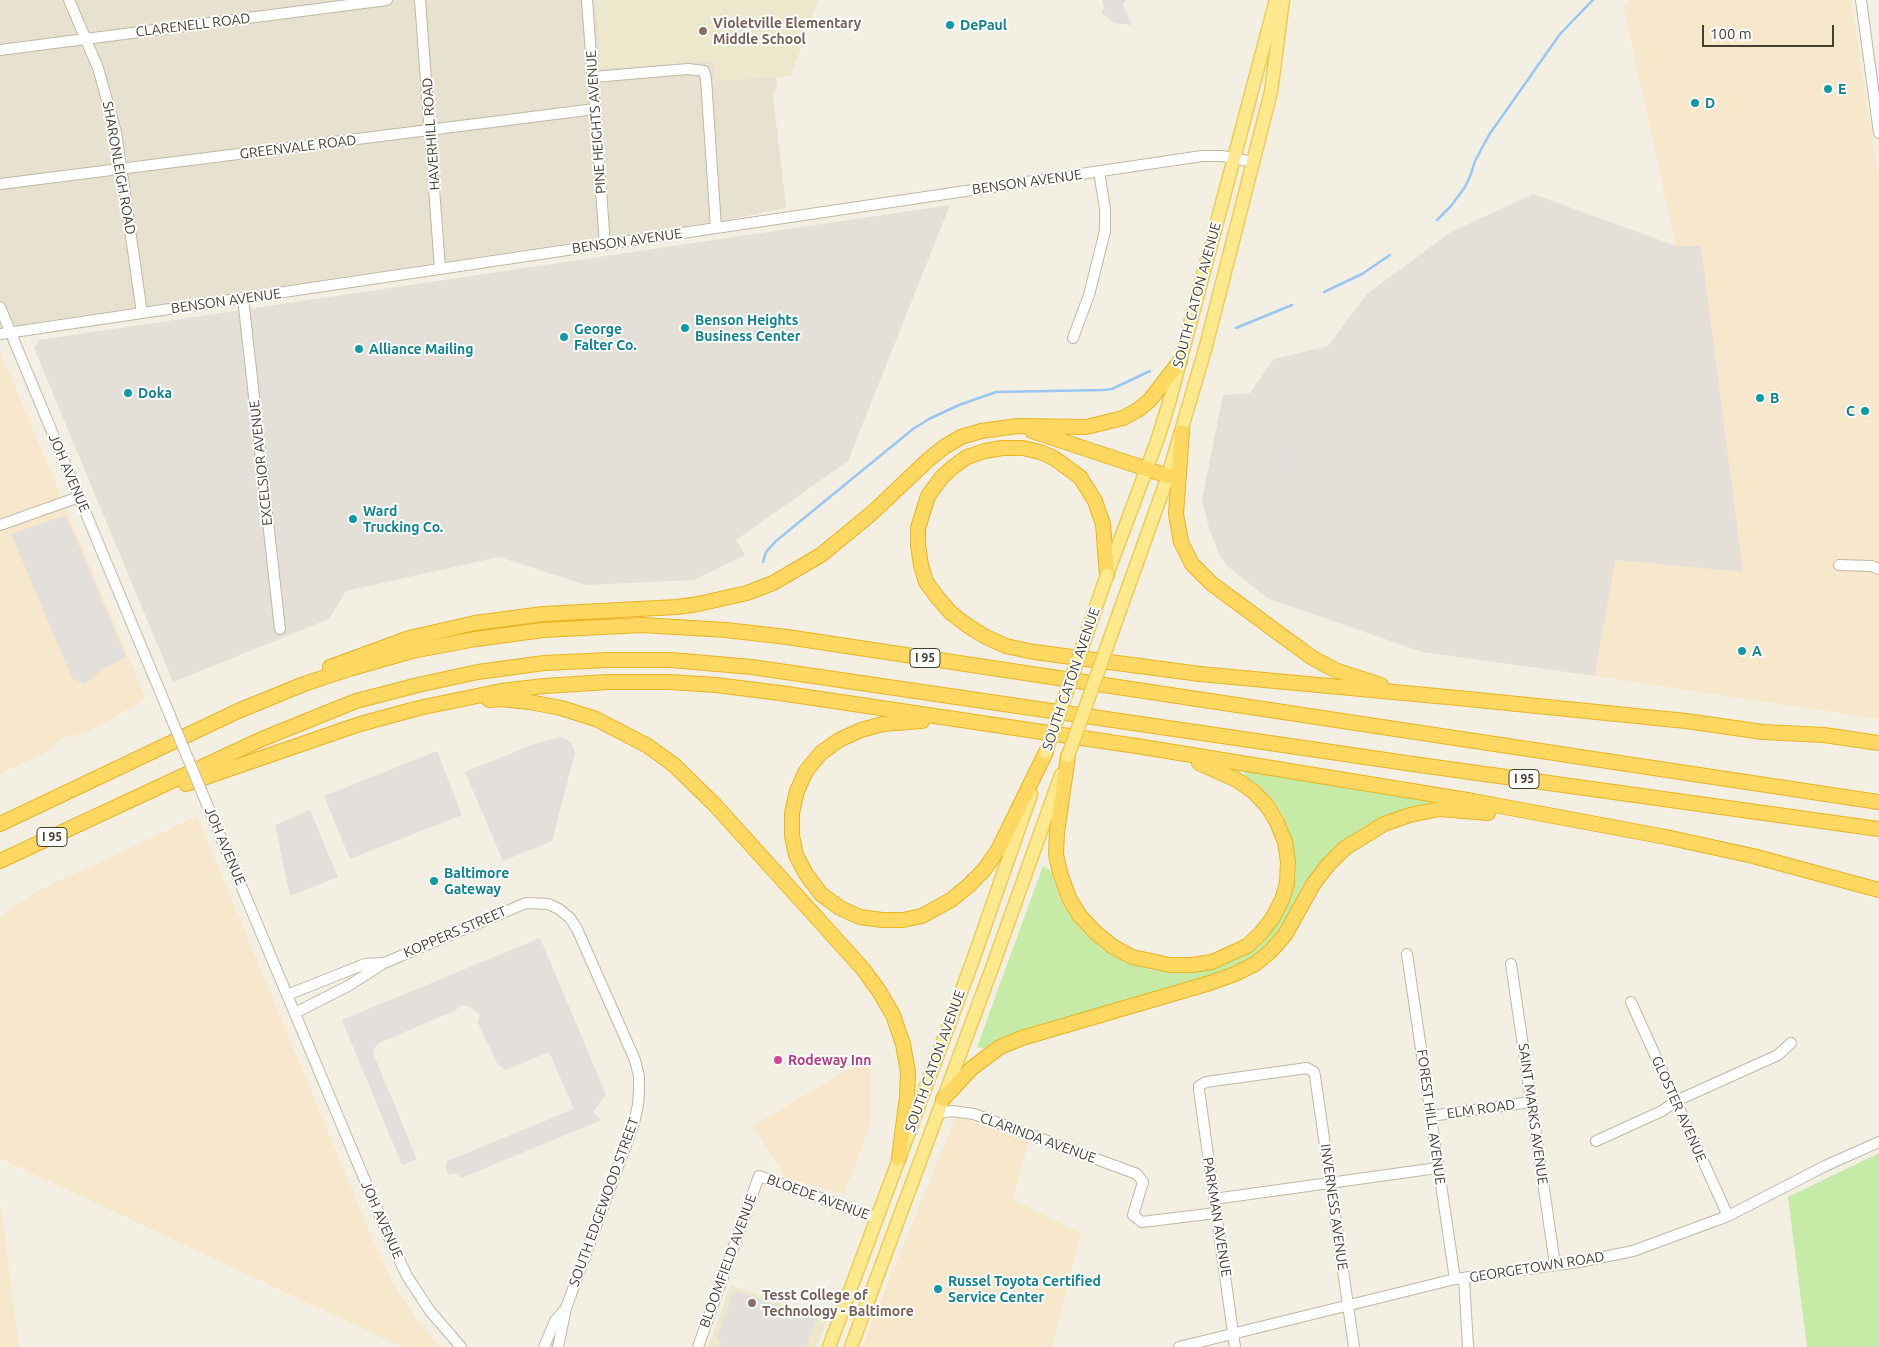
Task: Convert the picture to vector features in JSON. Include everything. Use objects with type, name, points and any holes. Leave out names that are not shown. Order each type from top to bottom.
[{"type":"highway","points":[[153,750],[241,705],[301,678],[409,638],[475,623],[510,618],[576,611],[677,607],[747,593],[773,583],[821,555],[872,513],[944,447],[961,437],[982,431],[1017,426],[1086,427],[1123,418],[1138,410],[1150,400],[1180,361]]},
{"type":"highway","points":[[1017,426],[1168,476]]},
{"type":"highway","points":[[1182,432],[1176,508],[1177,528],[1180,542],[1186,554],[1192,564],[1206,579],[1290,643],[1336,670],[1382,685],[1458,698]]},
{"type":"highway","points":[[1107,575],[1103,524],[1095,500],[1080,477],[1068,467],[1047,455],[1023,448],[1002,448],[985,451],[967,458],[953,467],[942,477],[928,496],[918,528],[918,545],[926,582],[937,597],[962,622],[986,637],[1006,646],[1034,652],[1190,673],[1686,721],[1763,732],[1824,735],[1879,743]]},
{"type":"highway","name":"I 95","points":[[0,824],[238,711],[342,672],[412,651],[476,639],[543,630],[609,626],[675,626],[797,639],[1879,802]]},
{"type":"highway","name":"I 95","points":[[0,861],[288,727],[349,704],[450,677],[511,667],[576,661],[640,659],[696,661],[759,668],[1394,761],[1879,829]]},
{"type":"highway","points":[[105,812],[352,726],[419,708],[501,691],[544,686],[608,682],[669,682],[716,685],[780,693],[1143,747],[1473,801],[1666,837],[1753,856],[1879,890]]},
{"type":"highway","points":[[419,708],[462,702],[501,700],[561,708],[596,720],[648,746],[697,785],[862,969],[879,991],[893,1015],[903,1044],[908,1072],[906,1117],[899,1158]]},
{"type":"highway","points":[[968,721],[910,720],[860,730],[839,740],[821,754],[806,771],[797,791],[792,813],[792,836],[796,855],[806,874],[822,894],[840,908],[860,917],[903,920],[922,916],[951,900],[967,888],[984,870],[998,850],[1046,752]]},
{"type":"highway","points":[[1068,756],[1057,832],[1056,854],[1060,873],[1069,898],[1080,916],[1112,946],[1132,956],[1170,965],[1192,965],[1212,962],[1246,946],[1261,933],[1272,919],[1282,900],[1287,883],[1288,862],[1285,842],[1277,822],[1268,807],[1254,792],[1237,780],[1197,762],[1143,747]]},
{"type":"highway","points":[[943,1099],[972,1068],[1000,1047],[1022,1038],[1210,983],[1255,964],[1271,951],[1285,935],[1314,883],[1328,865],[1345,848],[1384,824],[1410,815],[1439,809],[1472,811],[1666,837]]},
{"type":"main road","name":"SOUTH CATON AVENUE","points":[[829,1347],[972,960],[1169,403],[1276,0]]},
{"type":"main road","name":"SOUTH CATON AVENUE","points":[[851,1347],[1068,756],[1168,476],[1206,346],[1271,92],[1283,0]]},
{"type":"street","name":"SHARONLEIGH ROAD","points":[[70,0],[98,68],[109,103],[122,169],[142,313]]},
{"type":"street","name":"CLARENELL ROAD","points":[[0,50],[387,0]]},
{"type":"street","name":"HAVERHILL ROAD","points":[[420,0],[440,269]]},
{"type":"street","name":"PINE HEIGHTS AVENUE","points":[[587,0],[605,244]]},
{"type":"street","points":[[1861,0],[1879,134]]},
{"type":"street","points":[[593,77],[688,69],[704,71],[716,228]]},
{"type":"street","name":"GREENVALE ROAD","points":[[0,184],[595,109]]},
{"type":"street","name":"BENSON AVENUE","points":[[0,334],[1202,156],[1234,158],[1253,162]]},
{"type":"street","points":[[1073,338],[1089,294],[1105,231],[1105,209],[1099,171]]},
{"type":"street","name":"EXCELSIOR AVENUE","points":[[243,298],[280,629]]},
{"type":"street","name":"JOH AVENUE","points":[[0,307],[390,1240],[407,1276],[430,1311],[462,1347]]},
{"type":"street","points":[[0,525],[79,497]]},
{"type":"street","points":[[1839,565],[1876,566]]},
{"type":"street","name":"KOPPERS STREET","points":[[295,1013],[348,986],[384,963],[526,903]]},
{"type":"street","name":"SOUTH EDGEWOOD STREET","points":[[526,903],[548,904],[559,909],[570,918],[577,929],[635,1060],[639,1076],[638,1104],[634,1123],[566,1308],[558,1347]]},
{"type":"street","name":"FOREST HILL AVENUE","points":[[1407,954],[1437,1168],[1460,1279],[1468,1347]]},
{"type":"street","name":"KOPPERS STREET","points":[[287,995],[365,964],[384,963]]},
{"type":"street","name":"SAINT MARKS AVENUE","points":[[1511,964],[1555,1264]]},
{"type":"street","name":"GLOSTER AVENUE","points":[[1631,1002],[1728,1216]]},
{"type":"street","points":[[1596,1140],[1662,1111],[1676,1101],[1778,1055],[1791,1043]]},
{"type":"street","name":"INVERNESS AVENUE","points":[[1199,1086],[1206,1082],[1301,1068],[1311,1069],[1315,1076],[1354,1347]]},
{"type":"street","name":"PARKMAN AVENUE","points":[[1199,1086],[1198,1094],[1235,1347]]},
{"type":"street","name":"ELM ROAD","points":[[1431,1116],[1531,1102]]},
{"type":"street","name":"CLARINDA AVENUE","points":[[938,1113],[952,1111],[974,1114],[1137,1174],[1143,1182],[1133,1211],[1133,1215],[1137,1220],[1147,1222],[1216,1213]]},
{"type":"street","name":"GEORGETOWN ROAD","points":[[1179,1347],[1348,1304],[1460,1279],[1579,1262],[1633,1251],[1728,1216],[1825,1166],[1879,1142]]},
{"type":"street","points":[[1214,1199],[1437,1168]]},
{"type":"street","name":"BLOEDE AVENUE","points":[[759,1176],[876,1218]]},
{"type":"street","name":"BLOOMFIELD AVENUE","points":[[698,1347],[759,1176]]},
{"type":"street","name":"SOUTH EDGEWOOD STREET","points":[[544,1347],[555,1321],[566,1308]]},
{"type":"shaded area","points":[[0,0],[596,0],[601,68],[714,61],[716,80],[776,77],[777,87],[773,95],[786,208],[727,220],[0,328]]},
{"type":"shaded area","name":"Violetville Elementary Middle School","points":[[596,0],[818,0],[791,76],[716,81],[714,61],[601,68]]},
{"type":"shaded area","points":[[1102,0],[1126,0],[1123,5],[1132,25],[1114,23],[1101,12],[1104,8]]},
{"type":"shaded area","points":[[1628,0],[1851,0],[1879,182],[1879,719],[1595,676],[1614,560],[1742,572],[1701,246],[1676,246],[1624,8]]},
{"type":"shaded area","points":[[1533,194],[1676,246],[1701,246],[1743,572],[1615,560],[1595,676],[1422,652],[1267,598],[1226,565],[1219,554],[1209,528],[1202,500],[1223,395],[1250,393],[1274,359],[1328,346],[1367,294],[1451,232]]},
{"type":"shaded area","points":[[950,205],[848,461],[736,540],[745,555],[694,580],[586,585],[499,557],[346,591],[329,619],[173,682],[34,348],[39,340]]},
{"type":"shaded area","points":[[0,351],[146,699],[90,731],[61,739],[45,753],[0,774]]},
{"type":"shaded area","points":[[1280,444],[1304,457],[1293,479],[1269,467]]},
{"type":"shaded area","points":[[66,515],[126,657],[105,668],[85,684],[73,679],[70,673],[11,534]]},
{"type":"shaded area","points":[[562,737],[571,742],[575,753],[552,841],[503,861],[465,772],[537,743]]},
{"type":"shaded area","points":[[437,751],[462,815],[350,859],[324,796]]},
{"type":"shaded area","points":[[310,810],[338,877],[290,896],[275,825]]},
{"type":"shaded area","points":[[197,816],[375,1245],[393,1284],[418,1321],[440,1347],[402,1347],[0,1158],[0,917],[43,888]]},
{"type":"shaded area","points":[[540,938],[606,1094],[593,1112],[602,1120],[461,1178],[455,1173],[448,1175],[447,1161],[574,1109],[549,1052],[506,1070],[498,1065],[478,1023],[480,1014],[468,1006],[461,1005],[456,1010],[379,1043],[374,1049],[373,1053],[417,1159],[402,1165],[342,1020]]},
{"type":"shaded area","points":[[871,1056],[871,1123],[844,1194],[786,1178],[753,1126]]},
{"type":"shaded area","points":[[956,1116],[1029,1141],[1013,1199],[1081,1233],[1052,1347],[862,1347]]},
{"type":"shaded area","points":[[0,1199],[19,1347],[0,1347]]},
{"type":"shaded area","name":"Tesst College of Technology - Baltimore","points":[[731,1285],[827,1320],[817,1347],[708,1347]]},
{"type":"shaded area","name":"Tesst College of Technology - Baltimore","points":[[734,1290],[816,1319],[806,1347],[719,1347],[721,1341],[717,1339]]},
{"type":"green space","points":[[1243,770],[1432,802],[1396,812],[1368,825],[1341,845],[1277,937],[1255,957],[1235,968],[1004,1038],[985,1049],[977,1047],[1043,866],[1050,870],[1061,901],[1079,927],[1102,949],[1121,959],[1151,970],[1195,972],[1224,965],[1246,954],[1264,940],[1286,909],[1294,886],[1296,870],[1294,849],[1284,817],[1274,801],[1245,776]]},
{"type":"green space","points":[[1879,1153],[1879,1347],[1807,1347],[1788,1197]]},
{"type":"waterway","points":[[1437,220],[1451,206],[1465,187],[1475,161],[1489,135],[1560,34],[1593,0]]},
{"type":"waterway","points":[[1324,292],[1362,274],[1390,255]]},
{"type":"waterway","points":[[1236,328],[1292,305]]},
{"type":"waterway","points":[[763,562],[766,552],[776,541],[913,429],[929,419],[959,405],[996,392],[1112,389],[1150,371]]},
{"type":"place","name":"DePaul","points":[[950,25]]},
{"type":"place","name":"Violetville Elementary Middle School","points":[[703,31]]},
{"type":"place","name":"E","points":[[1828,89]]},
{"type":"place","name":"D","points":[[1695,103]]},
{"type":"place","name":"Benson Heights Business Center","points":[[685,328]]},
{"type":"place","name":"George Falter Co.","points":[[564,337]]},
{"type":"place","name":"Alliance Mailing","points":[[359,349]]},
{"type":"place","name":"Doka","points":[[128,393]]},
{"type":"place","name":"B","points":[[1760,398]]},
{"type":"place","name":"C","points":[[1865,411]]},
{"type":"place","name":"Ward Trucking Co.","points":[[353,519]]},
{"type":"place","name":"A","points":[[1742,651]]},
{"type":"place","name":"Baltimore Gateway","points":[[434,881]]},
{"type":"place","name":"Rodeway Inn","points":[[778,1060]]},
{"type":"place","name":"Russel Toyota Certified Service Center","points":[[938,1289]]},
{"type":"place","name":"Tesst College of Technology - Baltimore","points":[[752,1303]]}]
